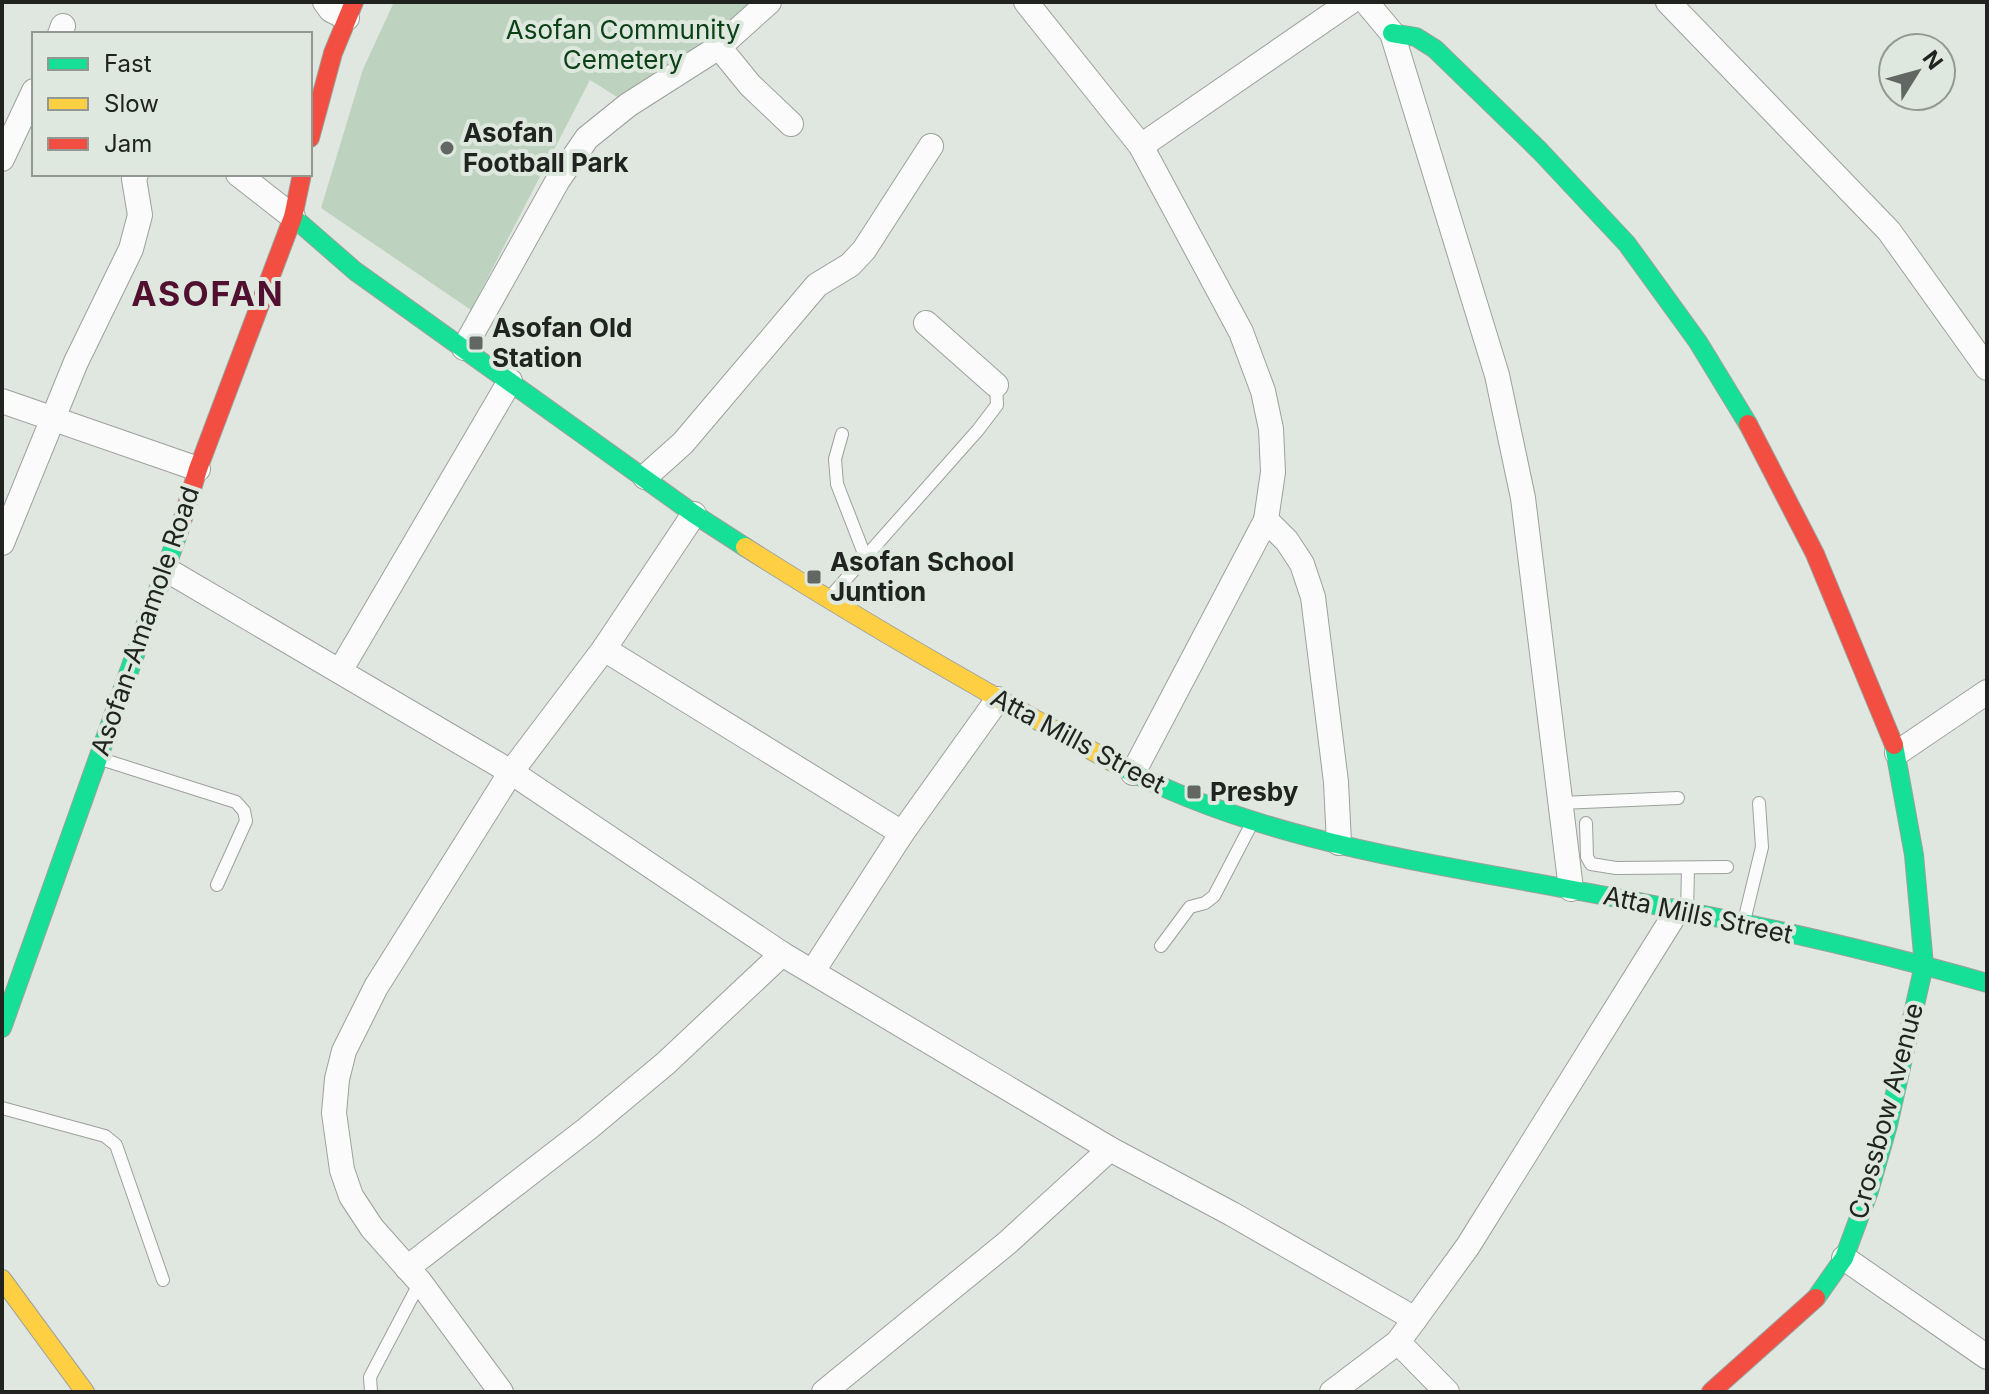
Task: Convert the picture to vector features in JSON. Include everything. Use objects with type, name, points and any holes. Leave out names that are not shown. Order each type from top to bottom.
[{"type":"street","points":[[312,131],[333,53],[350,10],[331,10],[325,2]]},
{"type":"street","points":[[464,348],[558,180],[587,138],[628,105],[719,47],[769,2]]},
{"type":"street","points":[[1026,2],[1141,146],[1241,332],[1263,391],[1271,429],[1273,472],[1266,520],[1133,773]]},
{"type":"street","points":[[1141,146],[1350,2]]},
{"type":"street","points":[[1366,2],[1392,33],[1497,375],[1523,498],[1571,889]]},
{"type":"street","points":[[1668,2],[1889,231],[1987,368]]},
{"type":"street","name":"Crossbow Avenue","points":[[1392,33],[1416,37],[1435,49],[1540,151],[1627,244],[1698,342],[1763,449],[1815,554],[1897,753],[1914,855],[1924,965],[1888,1125],[1869,1191],[1844,1258],[1821,1293],[1711,1392]]},
{"type":"street","points":[[719,47],[750,85],[791,124]]},
{"type":"street","points":[[2,159],[32,102]]},
{"type":"street","points":[[645,477],[683,443],[817,285],[850,265],[864,250],[931,146]]},
{"type":"street","points":[[2,543],[76,362],[131,249],[140,215],[135,176]]},
{"type":"street","points":[[241,176],[293,217]]},
{"type":"street","name":"Asofan-Amamole Road","points":[[2,1028],[167,570],[198,469],[293,217],[302,176]]},
{"type":"street","name":"Atta Mills Street","points":[[293,217],[355,271],[694,514],[828,600],[998,699],[1133,773],[1201,804],[1253,822],[1438,866],[1614,897],[1743,924],[1924,965],[1987,983]]},
{"type":"street","points":[[926,323],[996,385]]},
{"type":"street","points":[[340,671],[510,381]]},
{"type":"street","points":[[2,401],[198,469]]},
{"type":"street","points":[[501,1392],[413,1275],[372,1228],[351,1196],[342,1170],[335,1126],[337,1079],[344,1051],[376,987],[511,772],[604,649],[694,514]]},
{"type":"street","points":[[1266,520],[1287,541],[1302,564],[1313,597],[1336,782],[1339,843]]},
{"type":"street","points":[[167,570],[511,772],[782,954],[1110,1149],[1232,1214],[1415,1319]]},
{"type":"street","points":[[604,649],[902,833]]},
{"type":"street","points":[[1897,753],[1987,692]]},
{"type":"street","points":[[813,971],[902,833],[998,699]]},
{"type":"street","points":[[1332,1392],[1398,1342],[1415,1319],[1468,1246],[1682,912]]},
{"type":"street","points":[[413,1275],[643,1082],[782,954]]},
{"type":"street","points":[[824,1392],[1007,1243],[1110,1149]]},
{"type":"street","points":[[1844,1258],[1987,1357]]},
{"type":"street","points":[[2,1279],[85,1392]]},
{"type":"street","points":[[1398,1342],[1447,1392]]},
{"type":"lane","points":[[828,600],[978,430],[997,405],[996,385]]},
{"type":"lane","points":[[842,434],[835,459],[837,484],[865,556]]},
{"type":"lane","points":[[98,758],[236,802],[244,811],[246,821],[217,885]]},
{"type":"lane","points":[[1560,803],[1678,798]]},
{"type":"lane","points":[[1743,924],[1762,847],[1759,803]]},
{"type":"lane","points":[[1161,946],[1190,907],[1205,903],[1214,896],[1253,822]]},
{"type":"lane","points":[[1586,823],[1587,857],[1591,864],[1616,868],[1727,867]]},
{"type":"lane","points":[[1614,897],[1616,868]]},
{"type":"lane","points":[[1682,912],[1688,868]]},
{"type":"lane","points":[[2,1108],[105,1136],[116,1145],[163,1280]]},
{"type":"lane","points":[[371,1392],[370,1377],[413,1275]]},
{"type":"green space","name":"Asofan Football Park","points":[[394,2],[755,2],[720,35],[622,100],[590,80],[471,310],[321,208],[363,69]]},
{"type":"traffic: fast","points":[[1392,33],[1416,37],[1435,49],[1540,151],[1627,244],[1698,342],[1748,424]]},
{"type":"traffic: fast","points":[[293,217],[355,271],[694,514],[745,547]]},
{"type":"traffic: fast","points":[[2,1028],[179,531]]},
{"type":"traffic: fast","points":[[1816,1298],[1844,1258],[1869,1191],[1888,1125],[1924,965],[1914,855],[1894,745]]},
{"type":"traffic: fast","points":[[1116,764],[1223,811],[1336,844],[1726,919],[1884,955],[1987,983]]},
{"type":"traffic: slow","points":[[745,547],[836,604],[1116,764]]},
{"type":"traffic: slow","points":[[2,1279],[85,1392]]},
{"type":"traffic: jam","points":[[312,131],[333,53],[354,2]]},
{"type":"traffic: jam","points":[[179,531],[198,469],[293,217],[302,176]]},
{"type":"traffic: jam","points":[[1748,424],[1815,554],[1894,745]]},
{"type":"traffic: jam","points":[[1711,1392],[1816,1298]]},
{"type":"place","name":"Asofan Football Park","points":[[447,148]]},
{"type":"place","name":"Asofan Old Station","points":[[476,343]]},
{"type":"place","name":"Asofan School Juntion","points":[[814,577]]},
{"type":"place","name":"Presby","points":[[1194,792]]},
{"type":"district","name":"ASOFAN","points":[[208,294]]},
{"type":"park label","name":"Asofan Community Cemetery","points":[[623,45]]}]
